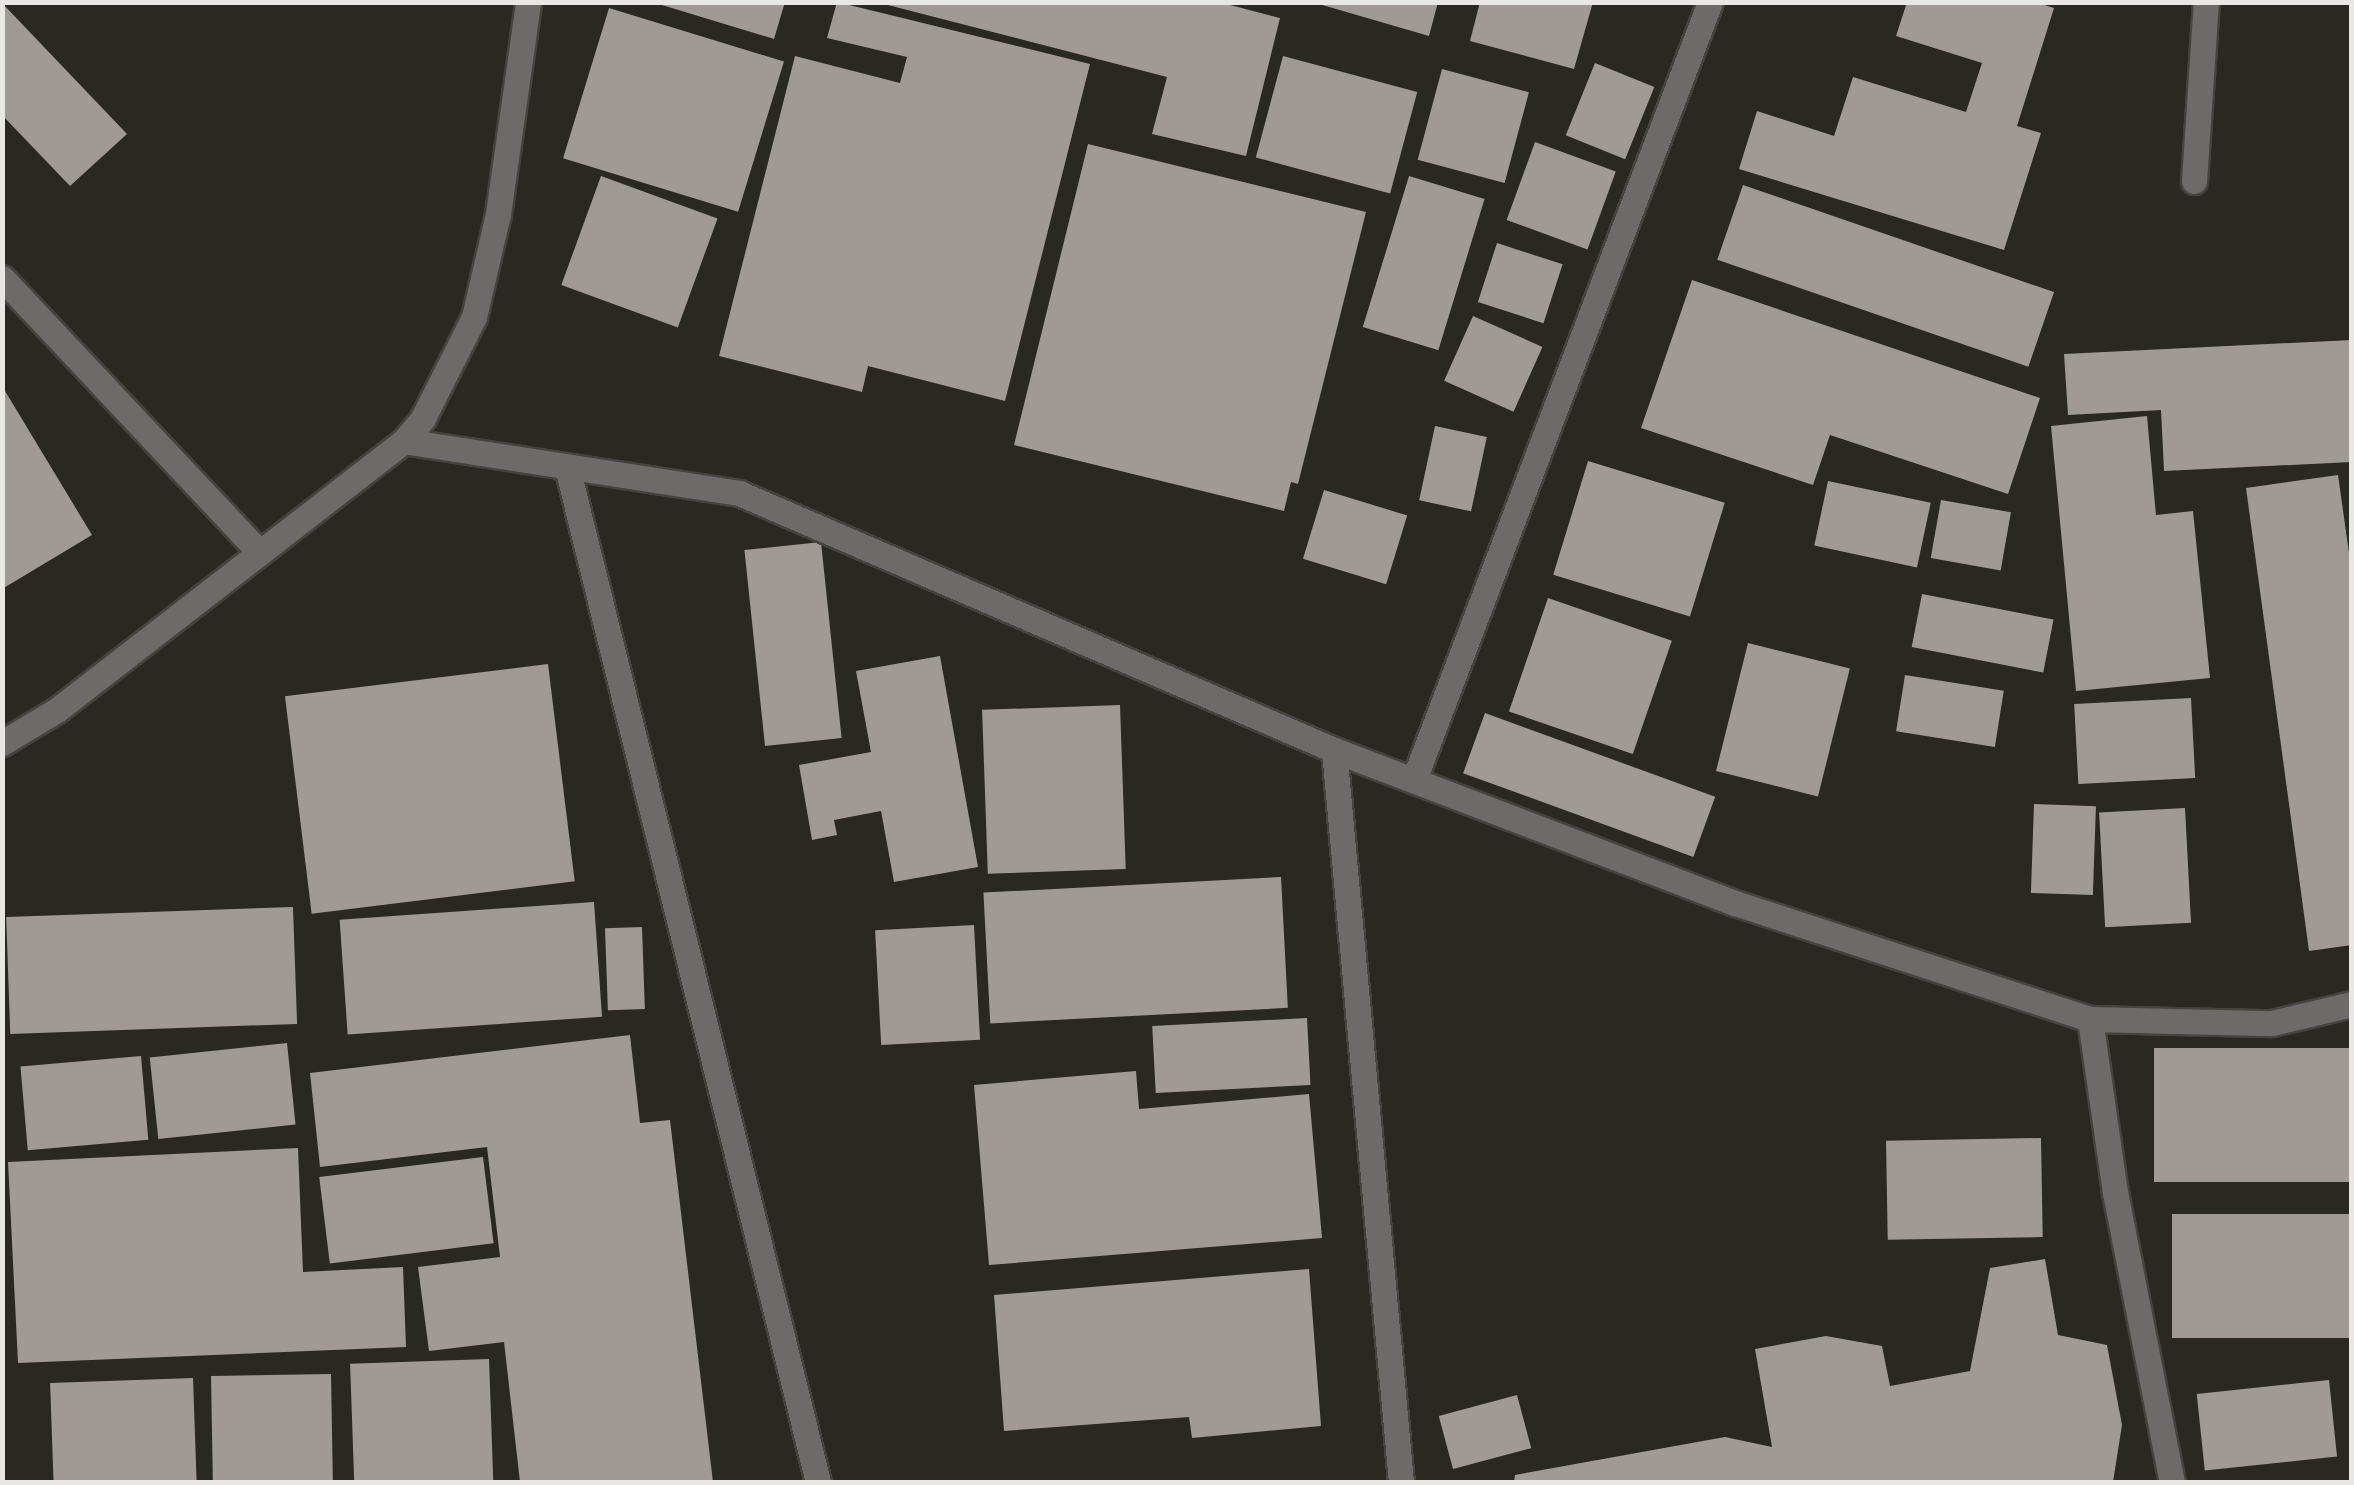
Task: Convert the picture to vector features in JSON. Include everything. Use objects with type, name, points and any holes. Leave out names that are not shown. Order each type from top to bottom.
[{"type":"street","points":[[2,744],[58,710],[404,440],[424,418],[474,317],[498,214],[528,2]]},
{"type":"street","points":[[1415,777],[1710,2]]},
{"type":"street","points":[[2194,181],[2206,2]]},
{"type":"street","points":[[2,278],[258,551]]},
{"type":"street","points":[[404,440],[739,493],[1334,750],[1415,777],[1735,903],[2090,1019],[2272,1023],[2352,1004]]},
{"type":"street","points":[[567,467],[818,1482]]},
{"type":"street","points":[[1334,750],[1401,1482]]},
{"type":"street","points":[[2090,1019],[2115,1192],[2172,1482]]},
{"type":"building","points":[[652,2],[785,2],[774,39]]},
{"type":"building","points":[[837,2],[1090,64],[1005,401],[868,366],[862,392],[719,356],[795,56],[900,83],[907,57],[827,38]]},
{"type":"building","points":[[1219,2],[1280,18],[1246,156],[1152,134],[1167,77],[884,4]]},
{"type":"building","points":[[1312,2],[1438,2],[1429,36]]},
{"type":"building","points":[[1480,2],[1593,2],[1574,69],[1470,41]]},
{"type":"building","points":[[1907,2],[2035,2],[2054,8],[2017,126],[2041,133],[2004,250],[1739,169],[1757,111],[1834,136],[1853,77],[1966,112],[1982,63],[1896,36]]},
{"type":"building","points":[[2,3],[127,134],[70,186],[2,115]]},
{"type":"building","points":[[609,8],[784,62],[738,212],[563,158]]},
{"type":"building","points":[[1283,56],[1417,92],[1390,193],[1256,157]]},
{"type":"building","points":[[1595,63],[1654,87],[1625,159],[1566,135]]},
{"type":"building","points":[[1442,69],[1529,92],[1505,183],[1418,160]]},
{"type":"building","points":[[1535,142],[1616,171],[1587,249],[1507,220]]},
{"type":"building","points":[[1088,144],[1366,212],[1298,484],[1291,482],[1284,511],[1014,445]]},
{"type":"building","points":[[601,176],[718,218],[678,327],[561,285]]},
{"type":"building","points":[[1409,176],[1485,199],[1438,350],[1363,327]]},
{"type":"building","points":[[1743,185],[2054,292],[2028,367],[1717,260]]},
{"type":"building","points":[[1497,243],[1563,264],[1543,323],[1478,302]]},
{"type":"building","points":[[1692,280],[2040,398],[2008,494],[1830,435],[1813,485],[1641,428]]},
{"type":"building","points":[[1473,316],[1542,347],[1514,412],[1444,381]]},
{"type":"building","points":[[2352,340],[2352,462],[2164,471],[2161,410],[2068,415],[2064,354]]},
{"type":"building","points":[[2,386],[92,535],[2,589]]},
{"type":"building","points":[[2147,416],[2156,515],[2193,511],[2210,678],[2076,691],[2051,426]]},
{"type":"building","points":[[1435,426],[1487,437],[1471,511],[1419,500]]},
{"type":"building","points":[[1588,461],[1725,503],[1690,617],[1553,575]]},
{"type":"building","points":[[2338,475],[2352,574],[2352,945],[2309,951],[2246,488]]},
{"type":"building","points":[[1828,481],[1931,503],[1917,567],[1814,546]]},
{"type":"building","points":[[1324,490],[1407,515],[1386,584],[1303,559]]},
{"type":"building","points":[[1941,500],[2011,512],[2001,570],[1931,558]]},
{"type":"building","points":[[821,542],[842,738],[765,746],[744,550]]},
{"type":"building","points":[[1922,594],[2054,620],[2043,673],[1912,647]]},
{"type":"building","points":[[1548,598],[1672,641],[1633,754],[1509,711]]},
{"type":"building","points":[[1748,643],[1850,668],[1818,796],[1716,771]]},
{"type":"building","points":[[940,656],[978,867],[894,882],[881,811],[834,820],[837,835],[812,840],[799,765],[871,752],[856,671]]},
{"type":"building","points":[[548,664],[575,881],[312,914],[285,696]]},
{"type":"building","points":[[1905,675],[2004,691],[1995,747],[1896,731]]},
{"type":"building","points":[[2191,698],[2195,778],[2078,784],[2074,704]]},
{"type":"building","points":[[1120,705],[1126,869],[988,874],[982,710]]},
{"type":"building","points":[[1485,713],[1715,797],[1693,857],[1463,773]]},
{"type":"building","points":[[2034,804],[2096,806],[2093,895],[2031,893]]},
{"type":"building","points":[[2185,808],[2191,923],[2105,927],[2099,813]]},
{"type":"building","points":[[1281,877],[1288,1008],[990,1023],[983,893]]},
{"type":"building","points":[[594,902],[602,1017],[348,1035],[340,920]]},
{"type":"building","points":[[293,907],[297,1024],[10,1034],[6,917]]},
{"type":"building","points":[[974,925],[980,1040],[881,1045],[875,930]]},
{"type":"building","points":[[642,927],[645,1009],[608,1010],[605,928]]},
{"type":"building","points":[[1307,1018],[1311,1085],[1156,1093],[1152,1026]]},
{"type":"building","points":[[630,1035],[640,1123],[670,1120],[713,1482],[520,1482],[504,1342],[429,1351],[418,1267],[500,1257],[487,1147],[320,1167],[310,1073]]},
{"type":"building","points":[[287,1043],[296,1125],[158,1139],[150,1057]]},
{"type":"building","points":[[2154,1048],[2352,1048],[2352,1182],[2154,1182]]},
{"type":"building","points":[[141,1056],[148,1140],[28,1150],[20,1067]]},
{"type":"building","points":[[1136,1071],[1139,1109],[1309,1094],[1322,1238],[989,1265],[974,1085]]},
{"type":"building","points":[[2041,1138],[2043,1237],[1888,1240],[1886,1141]]},
{"type":"building","points":[[298,1148],[303,1272],[403,1267],[406,1347],[18,1363],[8,1162]]},
{"type":"building","points":[[483,1157],[494,1243],[330,1263],[319,1177]]},
{"type":"building","points":[[2172,1214],[2352,1214],[2352,1338],[2172,1338]]},
{"type":"building","points":[[2045,1259],[2058,1335],[2107,1345],[2122,1425],[2113,1482],[1514,1482],[1515,1475],[1725,1437],[1772,1447],[1755,1349],[1826,1336],[1882,1346],[1890,1386],[1970,1371],[1990,1268]]},
{"type":"building","points":[[1309,1269],[1321,1426],[1192,1438],[1189,1417],[1004,1431],[994,1295]]},
{"type":"building","points":[[489,1359],[493,1482],[354,1482],[350,1364]]},
{"type":"building","points":[[331,1374],[333,1482],[213,1482],[211,1376]]},
{"type":"building","points":[[193,1378],[197,1482],[54,1482],[50,1383]]},
{"type":"building","points":[[2329,1380],[2337,1457],[2205,1470],[2197,1394]]},
{"type":"building","points":[[1517,1395],[1531,1448],[1453,1469],[1439,1416]]}]
